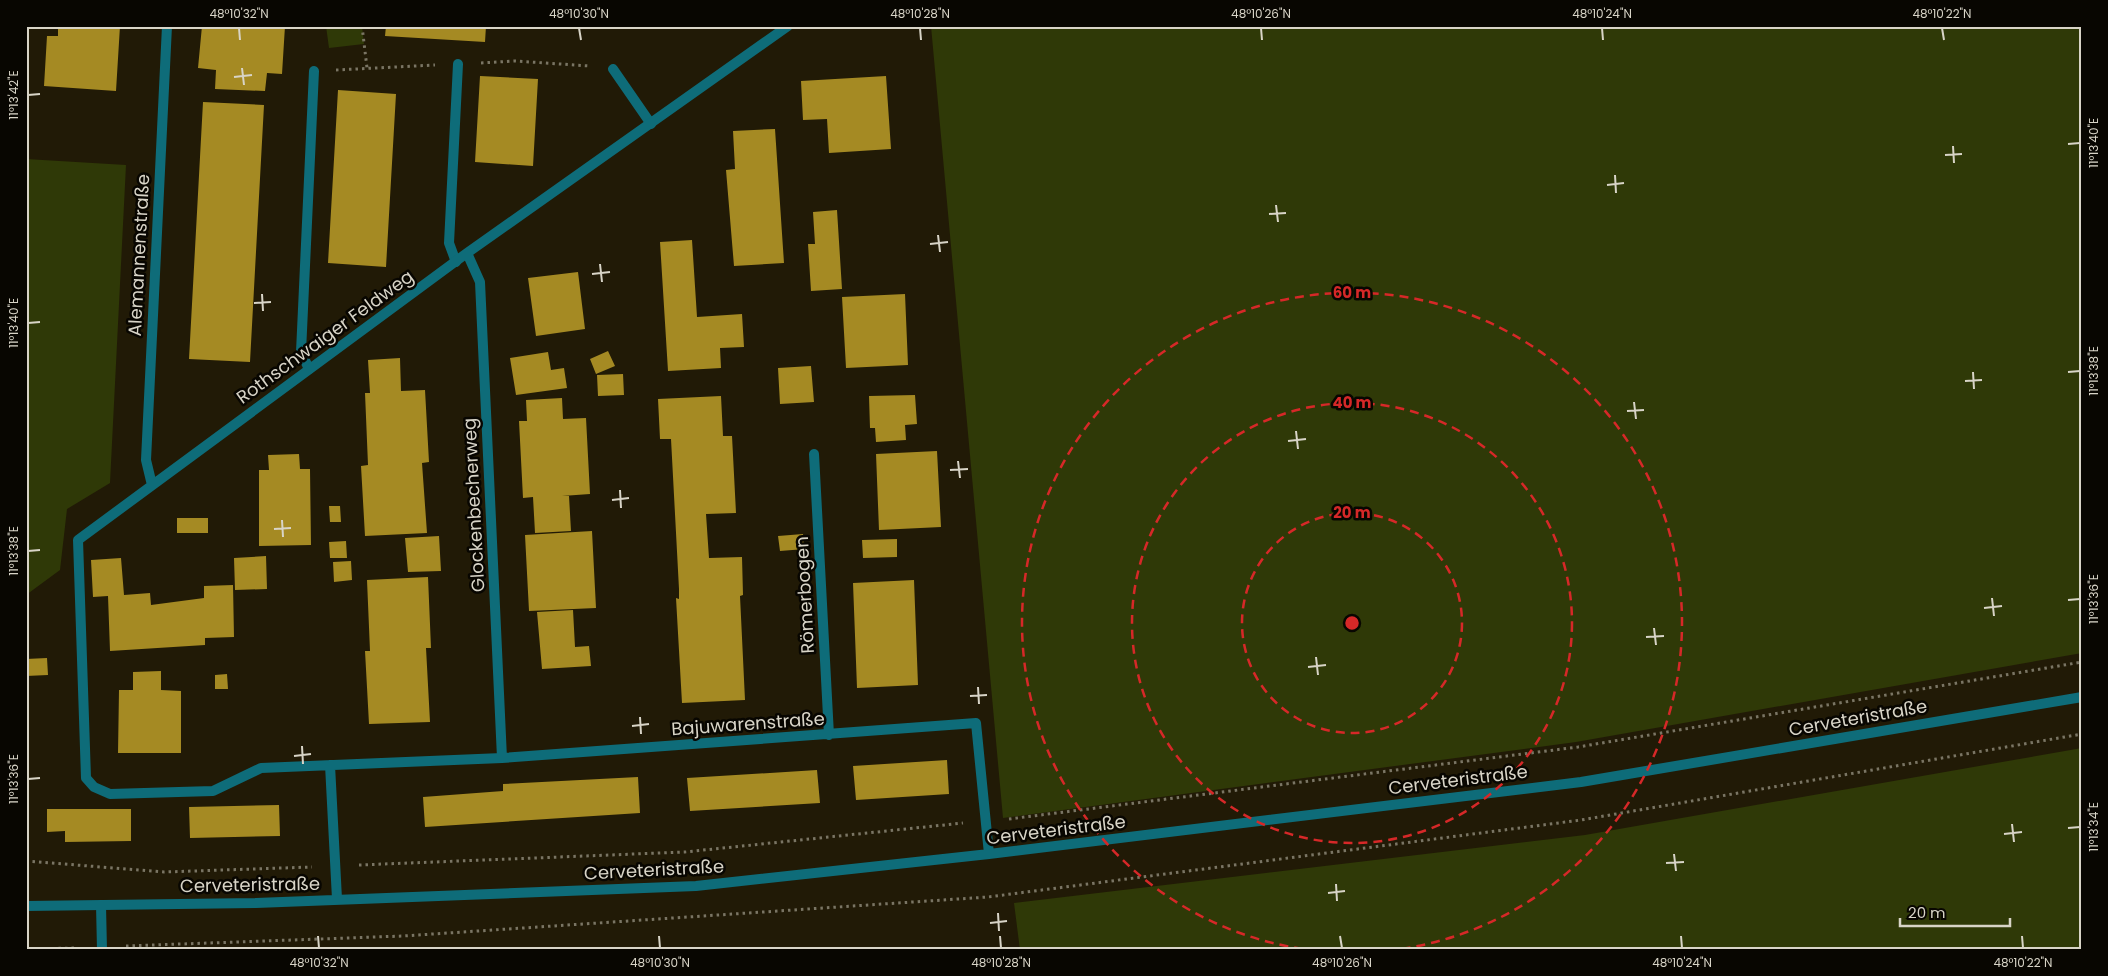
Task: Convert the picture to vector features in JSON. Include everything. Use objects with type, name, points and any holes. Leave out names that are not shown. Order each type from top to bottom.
[{"type":"street","name":"Alemannenstraße","points":[[152,485],[146,460],[167,26]]},
{"type":"street","name":"Rothschwaiger Feldweg","points":[[86,778],[78,540],[467,253],[788,26]]},
{"type":"street","points":[[456,262],[449,243],[458,64]]},
{"type":"street","points":[[612,70],[651,124]]},
{"type":"street","points":[[309,369],[301,352],[314,71]]},
{"type":"street","name":"Glockenbecherweg","points":[[467,253],[480,282],[502,758]]},
{"type":"street","name":"Römerbogen","points":[[814,454],[829,735]]},
{"type":"street","name":"Cerveteristraße","points":[[26,906],[337,899],[696,886],[988,854],[1581,782],[2082,696]]},
{"type":"street","name":"Bajuwarenstraße","points":[[86,778],[94,787],[110,794],[213,791],[262,768],[502,758],[976,723],[988,854]]},
{"type":"street","points":[[330,765],[337,899]]},
{"type":"street","points":[[100,905],[102,950]]},
{"type":"path","points":[[362,26],[367,68]]},
{"type":"path","points":[[314,71],[515,61],[594,66],[612,70]]},
{"type":"path","points":[[26,861],[164,872],[685,852],[1025,818],[1578,747],[2082,662]]},
{"type":"green space","points":[[326,26],[362,26],[364,44],[329,48]]},
{"type":"green space","points":[[931,26],[2082,26],[2082,653],[1576,742],[1003,818]]},
{"type":"green space","points":[[26,159],[126,165],[110,483],[67,509],[60,570],[26,595]]},
{"type":"green space","points":[[2082,748],[2082,950],[1020,950],[1014,903],[1585,835]]},
{"type":"building","points":[[58,26],[120,26],[116,91],[44,86],[47,36],[58,36]]},
{"type":"building","points":[[202,26],[285,26],[282,74],[267,73],[265,91],[215,89],[216,70],[198,68]]},
{"type":"building","points":[[386,26],[486,26],[485,42],[385,36]]},
{"type":"building","points":[[480,76],[538,79],[533,166],[475,162]]},
{"type":"building","points":[[886,76],[891,149],[829,153],[827,119],[803,120],[801,81]]},
{"type":"building","points":[[338,90],[396,94],[386,267],[328,263]]},
{"type":"building","points":[[203,102],[264,105],[250,362],[189,359]]},
{"type":"building","points":[[775,129],[784,263],[734,266],[726,170],[735,169],[733,131]]},
{"type":"building","points":[[837,210],[842,289],[811,291],[808,244],[815,244],[813,212]]},
{"type":"building","points":[[692,240],[697,317],[742,314],[744,347],[720,348],[721,368],[668,371],[660,242]]},
{"type":"building","points":[[578,272],[585,329],[536,336],[528,278]]},
{"type":"building","points":[[905,294],[908,365],[846,368],[842,297]]},
{"type":"building","points":[[608,351],[615,366],[596,374],[590,359]]},
{"type":"building","points":[[548,352],[551,370],[564,368],[567,388],[516,395],[510,358]]},
{"type":"building","points":[[400,358],[401,391],[425,390],[429,462],[422,463],[427,533],[365,536],[361,466],[368,465],[365,393],[370,393],[368,360]]},
{"type":"building","points":[[811,366],[814,402],[780,404],[778,368]]},
{"type":"building","points":[[623,374],[624,395],[598,396],[597,375]]},
{"type":"building","points":[[915,395],[917,424],[905,425],[906,440],[876,442],[875,428],[870,428],[869,396]]},
{"type":"building","points":[[721,396],[723,436],[732,436],[736,513],[706,514],[709,558],[742,557],[743,595],[740,596],[745,700],[682,703],[676,598],[679,599],[679,589],[671,439],[660,439],[658,399]]},
{"type":"building","points":[[562,398],[563,419],[586,418],[590,494],[562,496],[569,496],[571,531],[535,533],[533,497],[523,498],[519,421],[527,421],[526,400]]},
{"type":"building","points":[[937,451],[941,527],[879,530],[876,454]]},
{"type":"building","points":[[299,454],[300,469],[310,469],[311,545],[259,546],[259,470],[269,470],[268,455]]},
{"type":"building","points":[[329,506],[340,506],[341,522],[330,522]]},
{"type":"building","points":[[177,518],[208,518],[208,533],[177,533]]},
{"type":"building","points":[[592,531],[596,608],[529,611],[525,535]]},
{"type":"building","points":[[803,534],[805,549],[780,551],[778,536]]},
{"type":"building","points":[[439,536],[441,571],[408,572],[405,538]]},
{"type":"building","points":[[897,539],[897,557],[863,558],[862,540]]},
{"type":"building","points":[[346,541],[347,558],[330,558],[329,542]]},
{"type":"building","points":[[266,556],[267,589],[235,590],[234,558]]},
{"type":"building","points":[[121,558],[124,595],[150,593],[151,605],[204,598],[204,586],[233,585],[234,637],[205,638],[205,645],[110,651],[108,596],[93,597],[91,560]]},
{"type":"building","points":[[351,561],[352,580],[334,582],[333,562]]},
{"type":"building","points":[[428,577],[431,648],[426,648],[430,722],[369,724],[365,651],[370,651],[367,580]]},
{"type":"building","points":[[914,580],[918,685],[857,688],[853,583]]},
{"type":"building","points":[[573,610],[575,647],[589,646],[591,666],[542,669],[537,612]]},
{"type":"building","points":[[47,658],[48,675],[26,676],[26,659]]},
{"type":"building","points":[[161,671],[161,690],[181,691],[181,753],[118,753],[119,690],[133,690],[133,672]]},
{"type":"building","points":[[227,674],[228,689],[215,689],[215,675]]},
{"type":"building","points":[[947,760],[949,794],[856,800],[853,766]]},
{"type":"building","points":[[817,770],[820,803],[690,811],[687,778]]},
{"type":"building","points":[[638,777],[640,813],[425,827],[423,797],[503,791],[503,784]]},
{"type":"building","points":[[279,805],[280,836],[190,838],[189,807]]},
{"type":"building","points":[[47,809],[131,809],[131,841],[65,842],[65,831],[47,832]]}]
